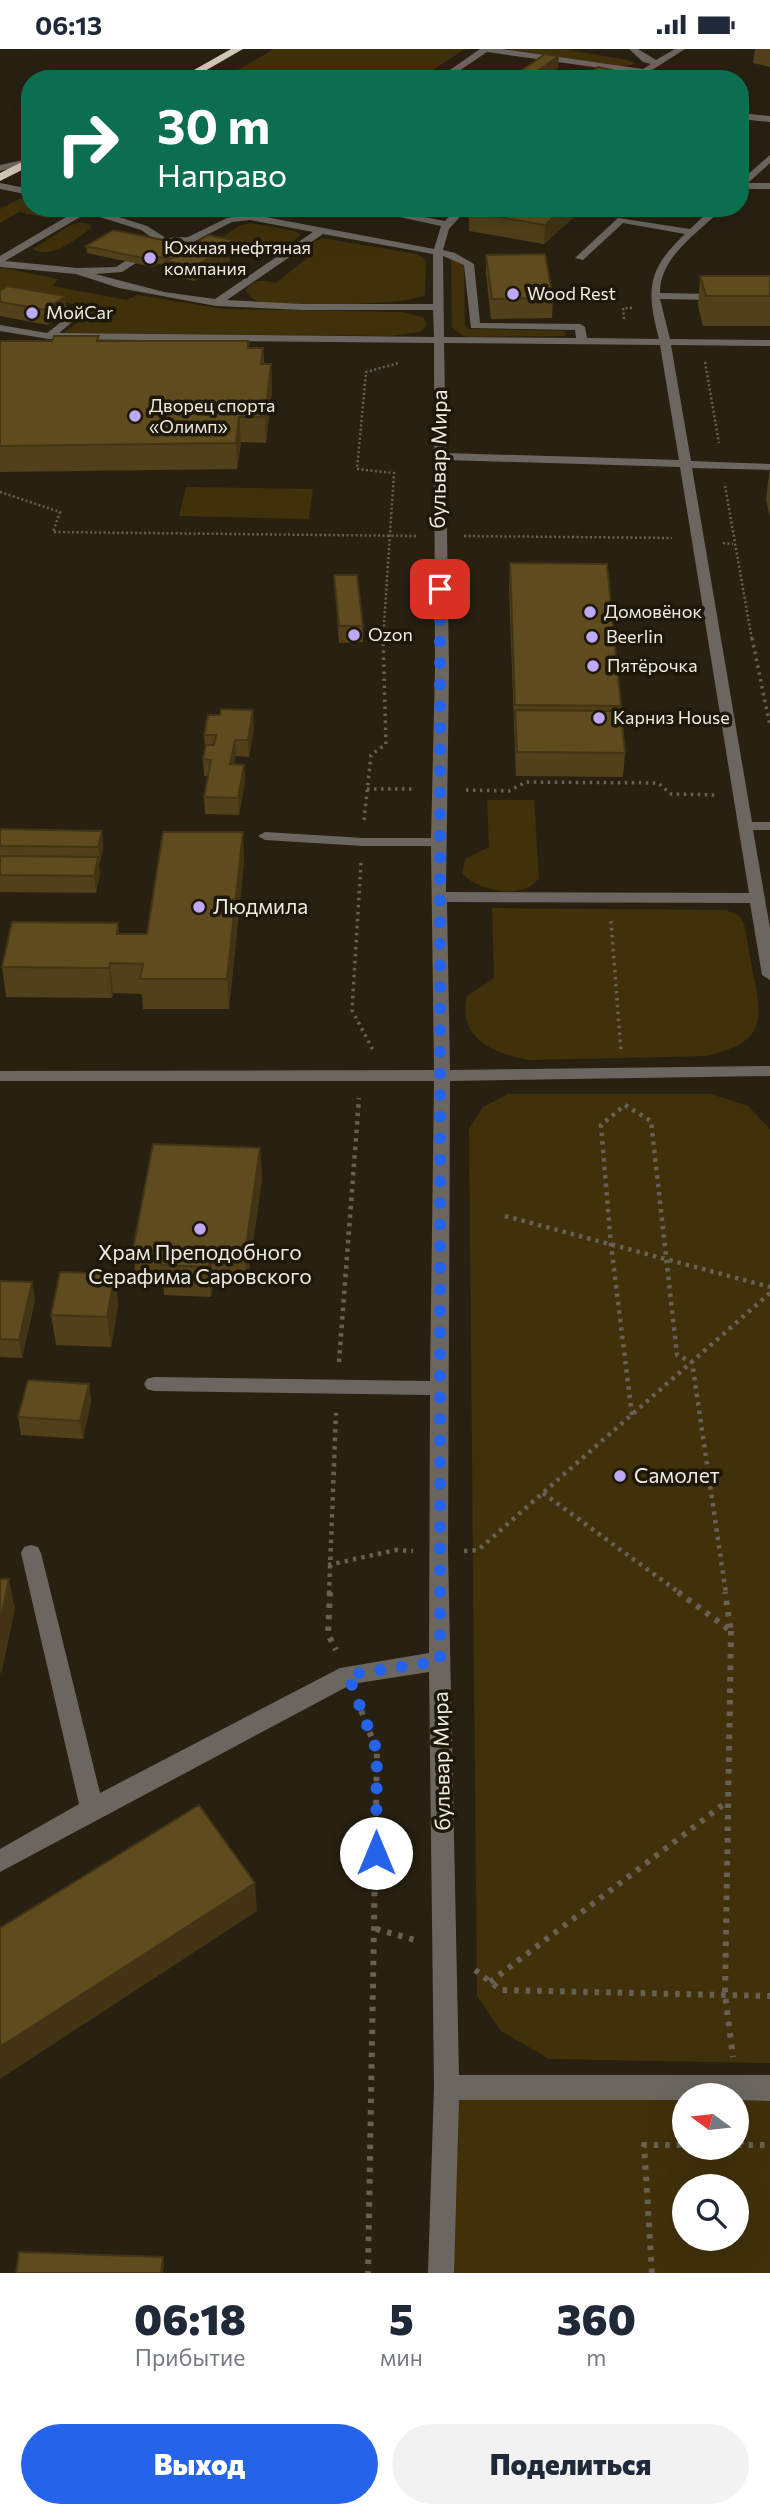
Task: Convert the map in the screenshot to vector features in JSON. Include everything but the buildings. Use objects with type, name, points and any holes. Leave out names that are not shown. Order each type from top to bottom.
[{"type":"highway","points":[[200,70],[238,49]]},
{"type":"highway","points":[[0,178],[21,166]]},
{"type":"street","points":[[633,49],[646,60],[657,63]]},
{"type":"street","points":[[644,70],[681,49]]},
{"type":"street","points":[[455,70],[485,50],[635,70]]},
{"type":"street","points":[[749,117],[770,119]]},
{"type":"street","points":[[749,178],[770,158]]},
{"type":"street","points":[[0,168],[21,164]]},
{"type":"street","points":[[749,186],[770,185]]},
{"type":"street","points":[[0,186],[21,190]]},
{"type":"street","points":[[0,262],[70,217]]},
{"type":"street","points":[[109,217],[144,228],[164,241]]},
{"type":"street","points":[[0,262],[78,271],[118,270],[164,241],[190,240],[239,217],[321,230],[438,255],[452,255],[469,264],[475,326],[580,327],[582,342]]},
{"type":"street","points":[[408,217],[445,224],[453,217]]},
{"type":"street","points":[[708,217],[660,267],[656,296],[770,975]]},
{"type":"street","points":[[580,258],[621,220],[692,232]]},
{"type":"street","name":"бульвар Мира","points":[[441,2273],[447,2087],[438,1552],[442,1076],[438,842],[442,669],[438,535],[441,456],[438,255],[439,241],[445,224]]},
{"type":"street","points":[[216,303],[321,230]]},
{"type":"street","points":[[78,271],[104,282],[216,303],[260,306],[439,307]]},
{"type":"street","points":[[656,296],[770,298]]},
{"type":"street","points":[[49,336],[67,322],[57,318]]},
{"type":"street","points":[[0,328],[49,336],[409,342],[770,343]]},
{"type":"street","points":[[441,456],[770,467]]},
{"type":"street","points":[[746,827],[770,826]]},
{"type":"street","points":[[265,836],[363,842],[438,842]]},
{"type":"street","points":[[441,897],[759,898]]},
{"type":"street","points":[[0,1076],[360,1077],[770,1071]]},
{"type":"street","points":[[154,1384],[439,1388]]},
{"type":"street","points":[[31,1553],[92,1809]]},
{"type":"street","points":[[0,1861],[92,1809],[348,1675],[440,1661]]},
{"type":"street","points":[[447,2087],[672,2088]]},
{"type":"street","points":[[749,2088],[770,2088]]},
{"type":"path","points":[[368,2273],[377,1751],[348,1675],[328,1634],[328,1565],[337,1386],[360,1077],[375,1055],[352,1010],[371,755],[386,744],[383,634],[394,473],[357,469],[366,372],[401,363],[409,342]]},
{"type":"path","points":[[0,492],[60,512],[53,532],[698,539],[733,544],[770,726]]},
{"type":"path","points":[[367,789],[509,791],[526,782],[658,783],[671,794],[741,796]]},
{"type":"path","points":[[610,898],[625,1105]]},
{"type":"path","points":[[625,1105],[600,1125],[611,1245],[632,1415]]},
{"type":"path","points":[[625,1105],[651,1121],[677,1355],[692,1362]]},
{"type":"path","points":[[505,1216],[770,1287]]},
{"type":"path","points":[[328,1565],[396,1550],[478,1550],[770,1293]]},
{"type":"path","points":[[692,1362],[731,1631],[725,1994],[736,2083]]},
{"type":"path","points":[[543,1493],[731,1631]]},
{"type":"path","points":[[490,1982],[728,1801]]},
{"type":"path","points":[[376,1929],[446,1948],[501,1990],[770,1996]]},
{"type":"path","points":[[652,2273],[644,2145],[672,2145]]},
{"type":"path","points":[[749,2145],[770,2145]]},
{"type":"shaded area","points":[[274,49],[465,49],[433,70],[238,70]]},
{"type":"shaded area","points":[[507,49],[563,49],[628,60],[636,64],[621,66]]},
{"type":"shaded area","points":[[21,199],[21,212],[0,223],[0,209]]},
{"type":"shaded area","points":[[82,222],[91,225],[90,229],[63,247],[48,252],[33,249],[70,225]]},
{"type":"shaded area","points":[[250,223],[295,231],[301,235],[282,249],[253,242],[242,249],[213,243],[239,226]]},
{"type":"shaded area","points":[[322,238],[417,254],[426,260],[425,295],[395,301],[317,305],[258,301],[248,294],[246,291],[255,282],[276,283],[312,254],[300,249]]},
{"type":"shaded area","points":[[451,257],[464,265],[465,325],[469,329],[564,331],[566,336],[463,336],[452,327]]},
{"type":"shaded area","points":[[0,269],[58,279],[53,286],[126,300],[138,295],[223,309],[402,312],[423,317],[427,325],[420,332],[390,336],[63,333],[96,309],[0,289]]},
{"type":"shaded area","points":[[186,487],[313,489],[309,519],[179,516]]},
{"type":"shaded area","points":[[487,800],[534,800],[539,878],[532,885],[523,889],[500,891],[478,885],[462,873],[465,859],[489,847]]},
{"type":"shaded area","points":[[492,908],[726,910],[739,916],[744,924],[758,1000],[757,1025],[745,1040],[736,1046],[707,1056],[529,1060],[504,1054],[481,1042],[473,1034],[465,1011],[467,996],[494,978]]},
{"type":"shaded area","points":[[508,1094],[711,1094],[748,1106],[770,1129],[770,2063],[549,2059],[501,2031],[477,1996],[469,1128],[483,1107]]},
{"type":"shaded area","points":[[447,2087],[672,2088],[672,2160],[749,2160],[749,2088],[770,2088],[770,2273],[441,2273]]},
{"type":"place","name":"Южная нефтяная компания","points":[[150,258]]},
{"type":"place","name":"Wood Rest","points":[[513,294]]},
{"type":"place","name":"МойCar","points":[[32,313]]},
{"type":"place","name":"Дворец спорта «Олимп»","points":[[135,416]]},
{"type":"place","name":"Домовёнок","points":[[590,612]]},
{"type":"place","name":"Ozon","points":[[354,635]]},
{"type":"place","name":"Beerlin","points":[[592,637]]},
{"type":"place","name":"Пятёрочка","points":[[593,666]]},
{"type":"place","name":"Карниз House","points":[[599,718]]},
{"type":"place","name":"Людмила","points":[[199,907]]},
{"type":"place","name":"Храм Преподобного Серафима Саровского","points":[[200,1229]]},
{"type":"place","name":"Самолет","points":[[620,1476]]},
{"type":"route","points":[[376,1853],[377,1751],[348,1675],[440,1661],[440,589]]}]
